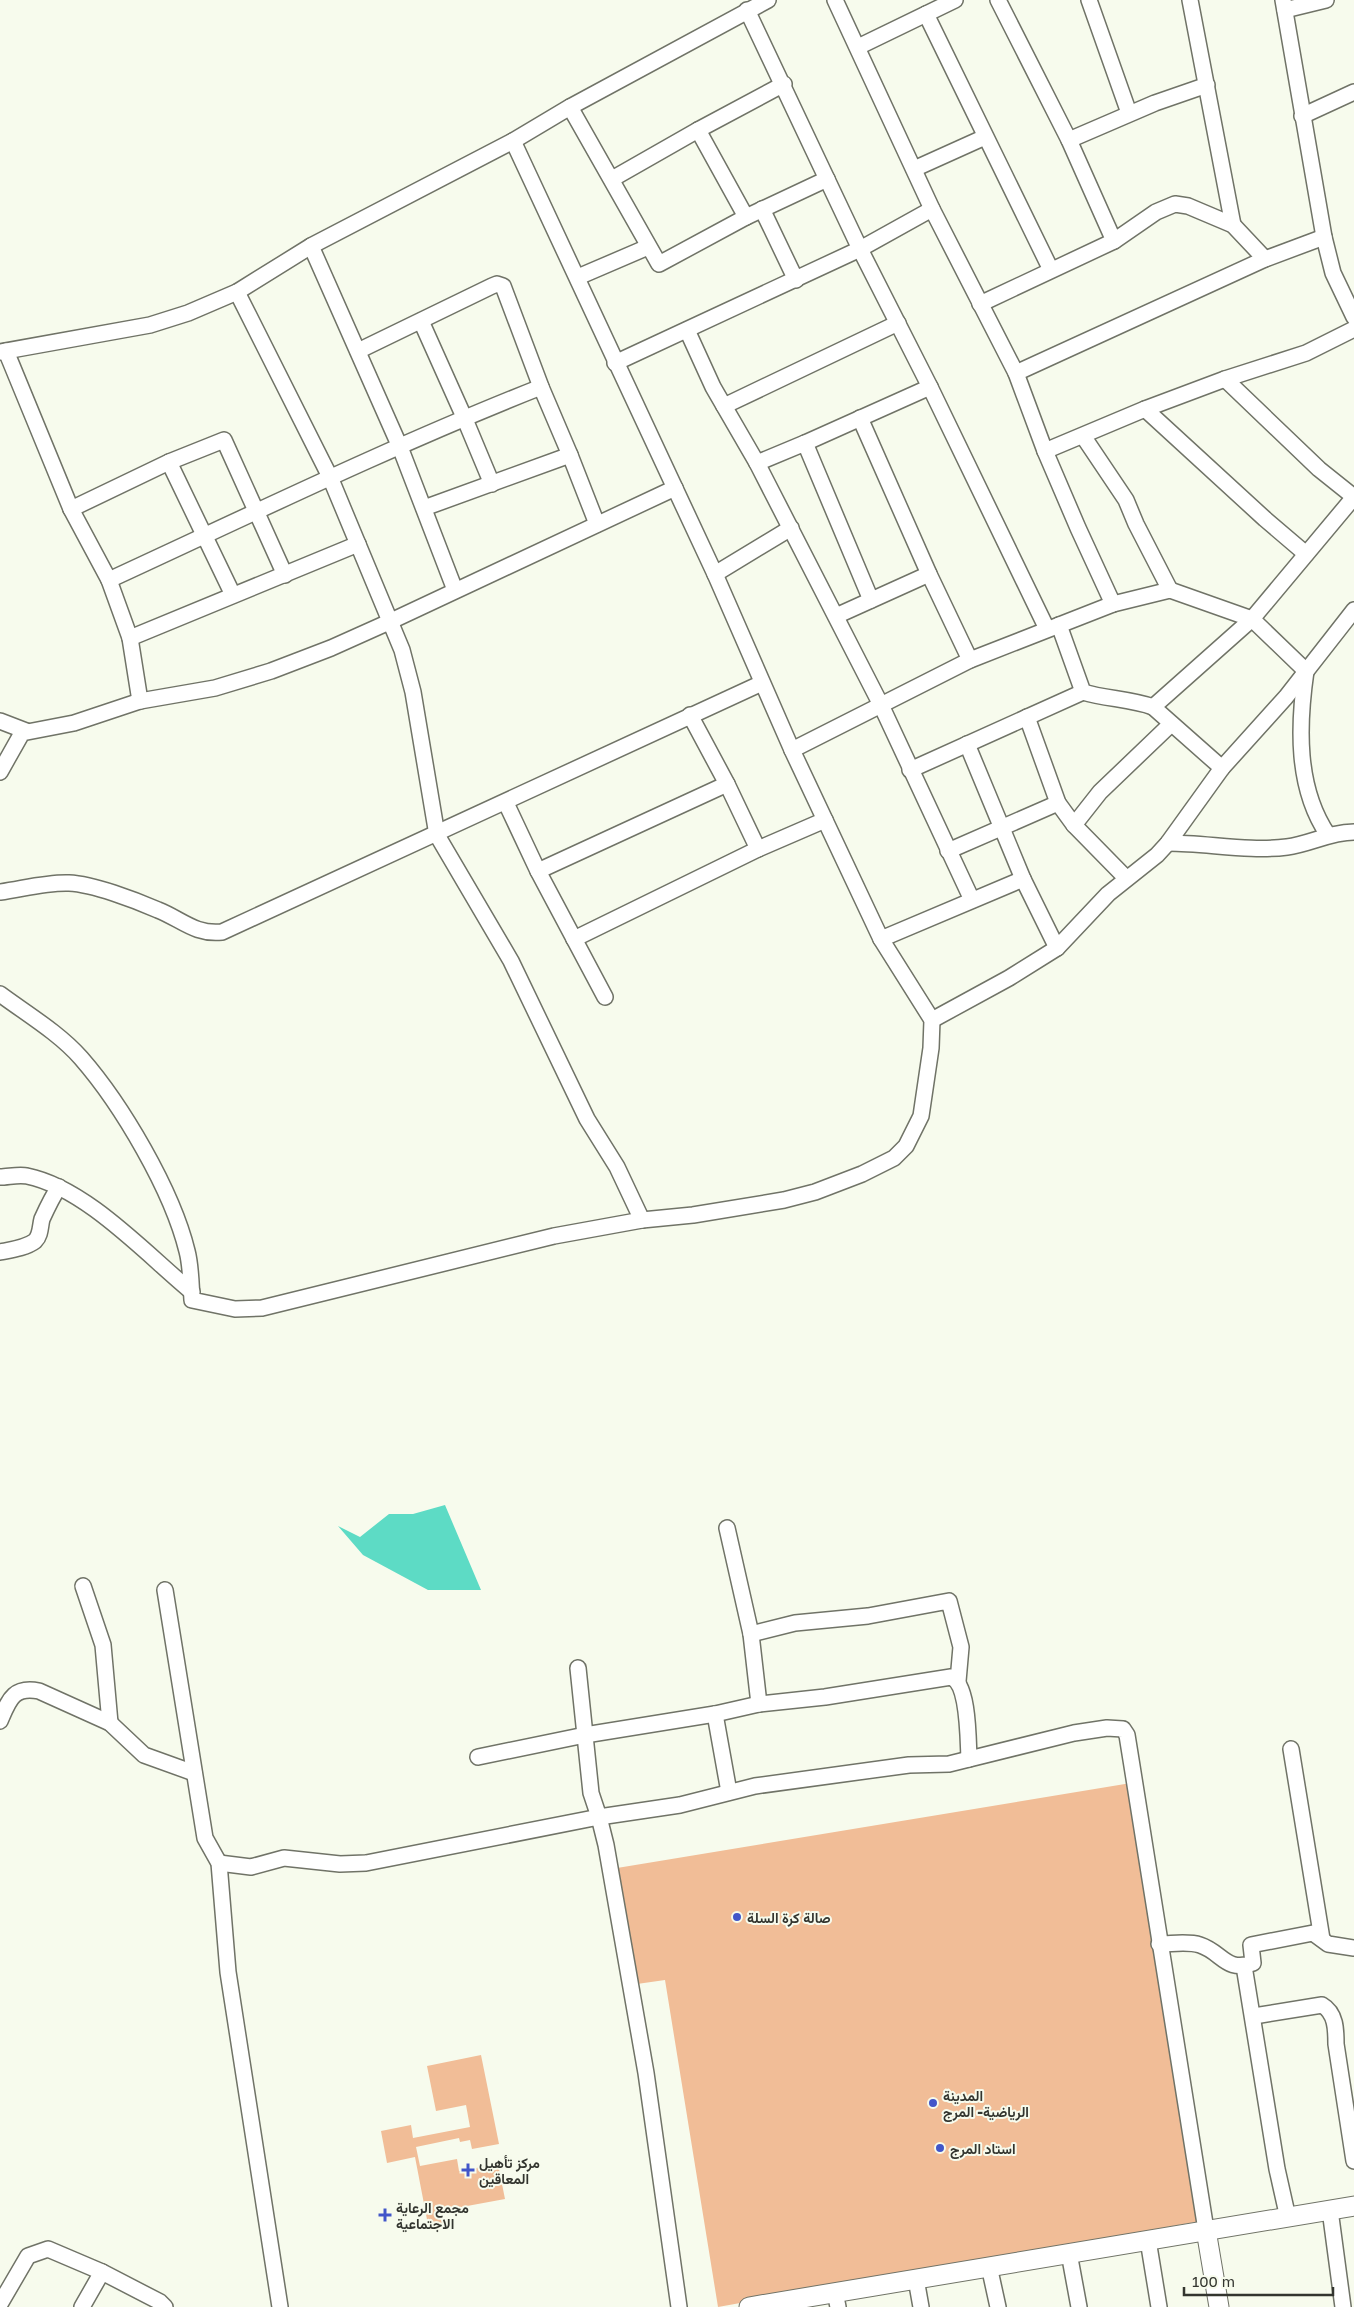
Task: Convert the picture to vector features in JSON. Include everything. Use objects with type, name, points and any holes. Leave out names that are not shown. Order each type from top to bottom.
[{"type":"main road","points":[[749,2307],[837,2300],[916,2279],[1354,2206]]},
{"type":"main road","points":[[1206,2230],[1219,2307]]},
{"type":"street","points":[[140,701],[130,638],[109,580],[71,509],[3,352],[150,325],[237,292],[310,246],[513,141],[570,107],[768,0]]},
{"type":"street","points":[[835,0],[932,209],[1016,373],[1045,451],[1113,604]]},
{"type":"street","points":[[858,47],[955,0]]},
{"type":"street","points":[[998,0],[1069,140],[1114,241]]},
{"type":"street","points":[[1089,0],[1130,113]]},
{"type":"street","points":[[1190,0],[1233,225]]},
{"type":"street","points":[[1326,0],[1284,5],[1324,237],[1336,280],[1354,317]]},
{"type":"street","points":[[747,10],[784,84],[860,249],[1053,627],[1083,692]]},
{"type":"street","points":[[926,14],[1051,270]]},
{"type":"street","points":[[612,179],[784,84]]},
{"type":"street","points":[[1069,140],[1130,113],[1207,85]]},
{"type":"street","points":[[1302,116],[1354,92]]},
{"type":"street","points":[[570,107],[660,264],[746,217],[828,179]]},
{"type":"street","points":[[698,130],[746,217]]},
{"type":"street","points":[[914,169],[985,137]]},
{"type":"street","points":[[0,994],[66,1044],[80,1057],[126,1120],[154,1169],[181,1231],[188,1252],[192,1300],[251,1310],[554,1236],[642,1220],[693,1215],[791,1198],[839,1183],[894,1158],[906,1146],[921,1116],[931,1048],[932,1020],[881,939],[792,750],[716,574],[513,141]]},
{"type":"street","points":[[980,304],[1114,241],[1156,212],[1175,204],[1188,206],[1233,225],[1265,259]]},
{"type":"street","points":[[762,209],[796,280]]},
{"type":"street","points":[[616,363],[860,249],[932,209]]},
{"type":"street","points":[[1016,373],[1265,259],[1324,237]]},
{"type":"street","points":[[310,246],[400,447],[455,590]]},
{"type":"street","points":[[578,277],[648,246]]},
{"type":"street","points":[[358,351],[486,289],[501,284],[597,524]]},
{"type":"street","points":[[237,292],[330,477],[402,650],[413,692],[437,834],[511,962],[587,1119],[617,1168],[642,1220]]},
{"type":"street","points":[[421,322],[492,484]]},
{"type":"street","points":[[724,406],[898,323]]},
{"type":"street","points":[[1045,451],[1145,409],[1225,379],[1306,353],[1354,329]]},
{"type":"street","points":[[687,330],[713,388],[757,462],[881,705],[972,900]]},
{"type":"street","points":[[1154,707],[1252,619],[1354,497],[1320,468],[1225,379]]},
{"type":"street","points":[[109,580],[256,510],[464,417],[541,387]]},
{"type":"street","points":[[757,462],[805,443],[930,387]]},
{"type":"street","points":[[1145,409],[1306,554]]},
{"type":"street","points":[[860,418],[929,574],[970,660]]},
{"type":"street","points":[[1083,436],[1126,500],[1136,524],[1170,590]]},
{"type":"street","points":[[71,509],[168,462],[221,440],[226,441],[285,575]]},
{"type":"street","points":[[805,443],[871,600]]},
{"type":"street","points":[[424,508],[570,455]]},
{"type":"street","points":[[168,462],[233,594]]},
{"type":"street","points":[[0,772],[18,737],[26,731],[74,723],[140,701],[215,688],[243,680],[331,648],[675,488]]},
{"type":"street","points":[[716,574],[791,528]]},
{"type":"street","points":[[130,638],[358,544]]},
{"type":"street","points":[[836,616],[929,574]]},
{"type":"street","points":[[792,750],[970,660],[1113,604],[1170,590],[1252,619],[1306,671]]},
{"type":"street","points":[[932,1020],[1009,978],[1058,948],[1126,878],[1157,855],[1168,843],[1222,768],[1286,697],[1354,610]]},
{"type":"street","points":[[1306,671],[1301,704],[1300,737],[1304,768],[1312,805],[1319,822],[1328,835]]},
{"type":"street","points":[[0,892],[57,883],[77,884],[160,910],[193,930],[222,932],[506,803],[690,714],[762,683]]},
{"type":"street","points":[[910,770],[1083,692],[1154,707],[1222,768]]},
{"type":"street","points":[[690,714],[727,784],[758,849]]},
{"type":"street","points":[[1027,717],[1058,803],[1074,825],[1126,878]]},
{"type":"street","points":[[0,721],[26,731]]},
{"type":"street","points":[[1074,825],[1100,792],[1171,724]]},
{"type":"street","points":[[967,744],[1023,879],[1058,948]]},
{"type":"street","points":[[538,871],[727,784]]},
{"type":"street","points":[[506,803],[538,871],[605,996]]},
{"type":"street","points":[[948,851],[1058,803]]},
{"type":"street","points":[[574,939],[758,849],[825,820]]},
{"type":"street","points":[[1168,843],[1194,843],[1243,848],[1286,847],[1328,835],[1354,832]]},
{"type":"street","points":[[881,939],[1023,879]]},
{"type":"street","points":[[0,1177],[26,1176],[59,1187],[93,1209],[192,1292]]},
{"type":"street","points":[[0,1252],[20,1248],[35,1241],[41,1231],[42,1221],[50,1200],[59,1187]]},
{"type":"street","points":[[727,1528],[752,1634],[759,1704]]},
{"type":"street","points":[[83,1586],[103,1646],[110,1724]]},
{"type":"street","points":[[164,1590],[205,1838],[219,1864],[228,1972],[280,2307]]},
{"type":"street","points":[[752,1634],[795,1623],[884,1614],[948,1601],[961,1647],[958,1681],[965,1706],[969,1759]]},
{"type":"street","points":[[578,1668],[591,1793],[606,1844],[646,2073],[679,2307]]},
{"type":"street","points":[[478,1757],[585,1735],[715,1714],[759,1704],[825,1697],[951,1676],[958,1681]]},
{"type":"street","points":[[0,1721],[12,1697],[23,1690],[29,1689],[48,1695],[110,1724],[144,1756],[194,1773]]},
{"type":"street","points":[[715,1714],[729,1792]]},
{"type":"street","points":[[219,1864],[251,1867],[284,1858],[340,1864],[366,1863],[599,1817],[680,1805],[755,1786],[909,1765],[950,1764],[1074,1733],[1107,1728],[1123,1729],[1127,1736],[1132,1766],[1206,2230]]},
{"type":"street","points":[[1291,1749],[1322,1939]]},
{"type":"street","points":[[1159,1944],[1198,1944],[1208,1948],[1224,1962],[1240,1967],[1253,1963],[1251,1945],[1314,1933],[1328,1944],[1354,1948]]},
{"type":"street","points":[[1244,1966],[1254,2016],[1276,2169],[1288,2218]]},
{"type":"street","points":[[1254,2016],[1322,2005],[1332,2015],[1336,2026],[1336,2044],[1354,2161]]},
{"type":"street","points":[[1330,2210],[1343,2307]]},
{"type":"street","points":[[1148,2240],[1159,2307]]},
{"type":"street","points":[[0,2304],[28,2256],[48,2249],[102,2272],[160,2302],[165,2307]]},
{"type":"street","points":[[1069,2253],[1079,2307]]},
{"type":"street","points":[[989,2266],[998,2307]]},
{"type":"street","points":[[82,2307],[102,2272]]},
{"type":"street","points":[[916,2279],[921,2307]]},
{"type":"shaded area","name":"المدينة الرياضية- المرج","points":[[1131,1783],[1201,2221],[718,2307],[665,1980],[630,1985],[611,1869]]},
{"type":"shaded area","points":[[481,2055],[499,2144],[472,2149],[470,2140],[460,2142],[459,2138],[416,2147],[420,2166],[457,2159],[459,2171],[498,2164],[505,2199],[440,2211],[443,2227],[429,2230],[415,2157],[387,2163],[381,2131],[411,2125],[413,2138],[470,2127],[466,2105],[436,2111],[427,2066]]},
{"type":"water","points":[[445,1505],[481,1590],[428,1590],[363,1555],[338,1526],[360,1537],[389,1514],[413,1514]]},
{"type":"place","name":"صالة كرة السلة","points":[[737,1917]]},
{"type":"place","name":"المدينة الرياضية- المرج","points":[[933,2103]]},
{"type":"place","name":"استاد المرج","points":[[940,2148]]},
{"type":"place","name":"مركز تأهيل المعاقين","points":[[468,2170]]},
{"type":"place","name":"مجمع الرعاية الاجتماعية","points":[[385,2215]]}]
